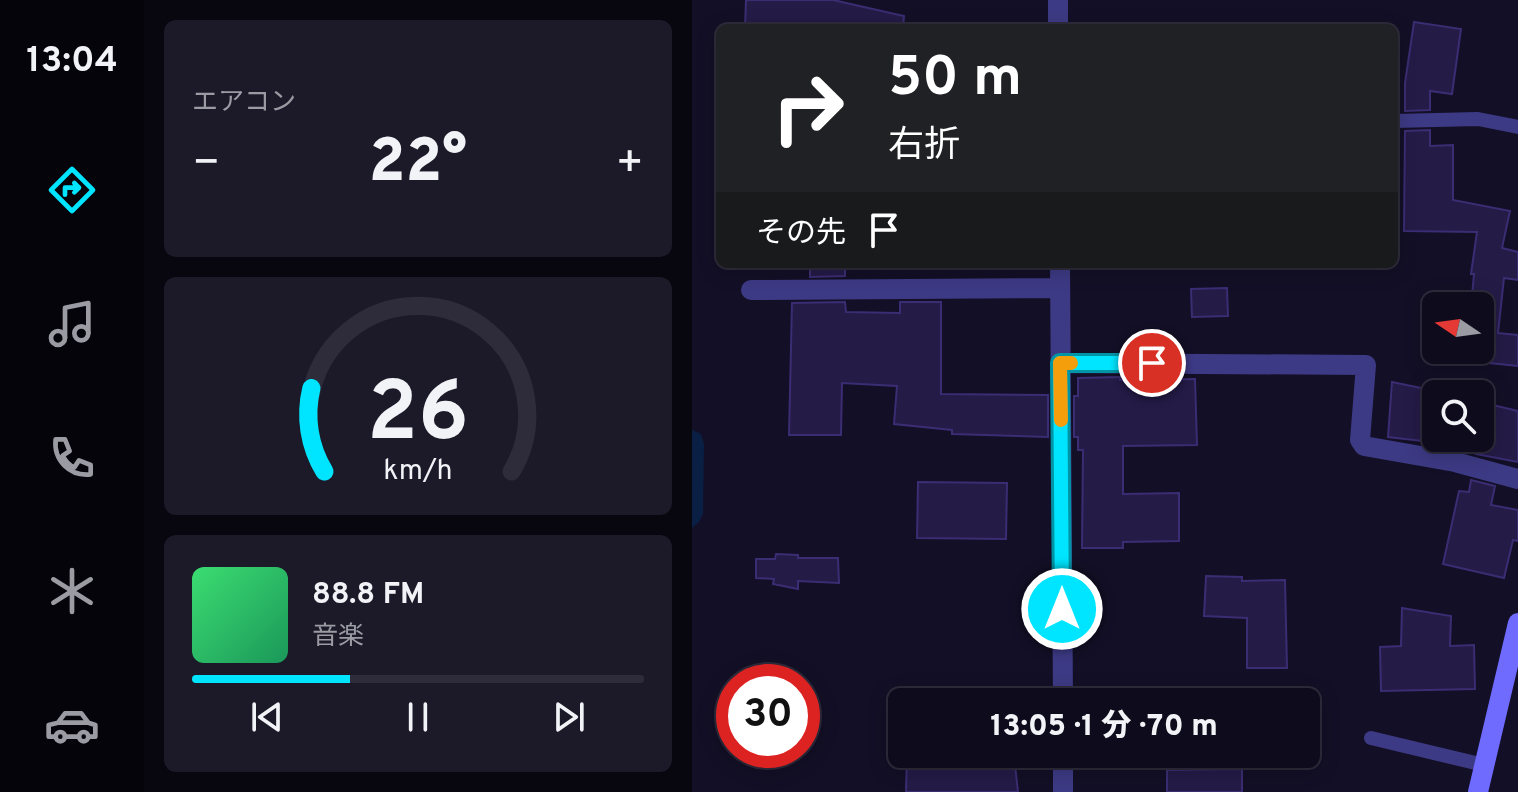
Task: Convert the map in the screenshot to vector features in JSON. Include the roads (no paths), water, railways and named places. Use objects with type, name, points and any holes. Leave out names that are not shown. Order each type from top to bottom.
[{"type":"street","points":[[1058,0],[1058,24]]},
{"type":"street","points":[[1060,268],[1063,688]]},
{"type":"street","points":[[751,290],[1060,288]]},
{"type":"street","points":[[1060,363],[1366,365],[1360,440],[1364,446],[1455,462],[1518,479]]},
{"type":"street","points":[[1478,792],[1518,623]]},
{"type":"street","points":[[1063,768],[1063,792]]},
{"type":"lane","points":[[1398,121],[1478,119],[1518,127]]},
{"type":"lane","points":[[1371,738],[1484,765]]},
{"type":"water","points":[[692,430],[701,434],[704,444],[703,514],[692,528]]}]
